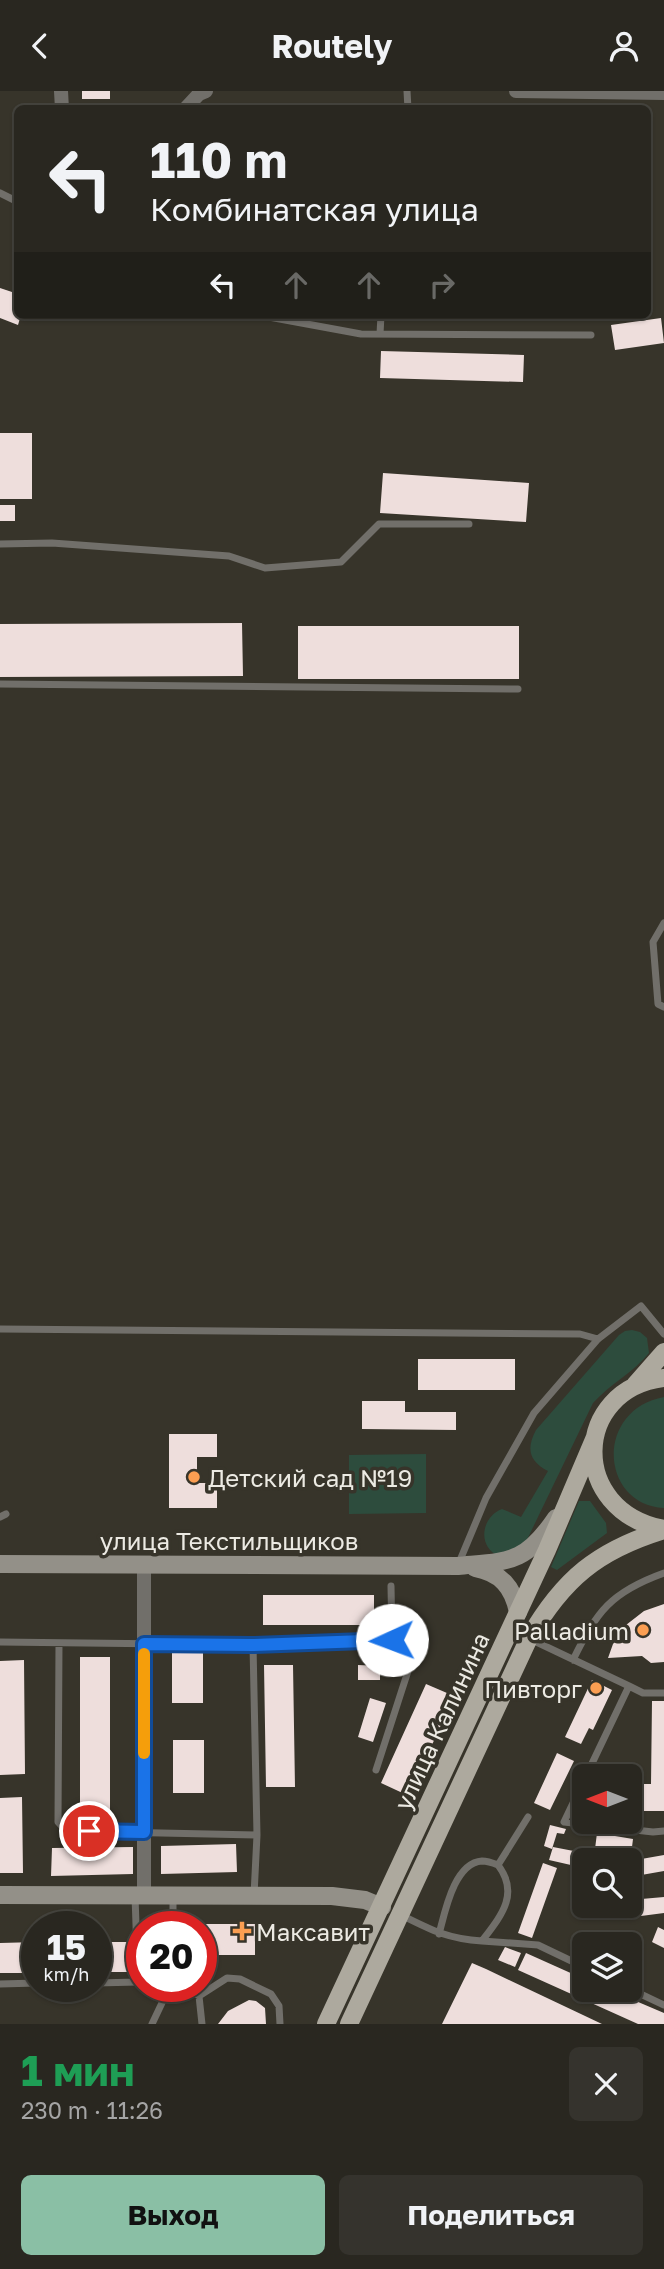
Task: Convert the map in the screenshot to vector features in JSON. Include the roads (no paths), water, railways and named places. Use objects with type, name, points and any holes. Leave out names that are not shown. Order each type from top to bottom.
[{"type":"main road","points":[[632,1387],[664,1352]]},
{"type":"main road","points":[[632,1387],[664,1378]]},
{"type":"main road","name":"улица Калинина","points":[[326,2024],[518,1612],[595,1437],[610,1406],[632,1387]]},
{"type":"main road","points":[[595,1437],[594,1460],[597,1478],[604,1492],[616,1507],[632,1519],[664,1529]]},
{"type":"main road","name":"улица Калинина","points":[[349,2024],[529,1638],[545,1610],[565,1585],[583,1569],[618,1547],[664,1529]]},
{"type":"main road","points":[[382,1907],[400,1915]]},
{"type":"street","points":[[189,105],[206,91]]},
{"type":"street","points":[[516,91],[664,93]]},
{"type":"street","name":"улица Текстильщиков","points":[[0,1564],[458,1566],[506,1561],[520,1556],[544,1536],[566,1502]]},
{"type":"street","points":[[139,1895],[144,1832],[144,1565]]},
{"type":"street","name":"улица Текстильщиков","points":[[458,1566],[486,1570],[503,1580],[515,1598],[518,1612]]},
{"type":"street","points":[[0,1895],[332,1896],[365,1900],[382,1907]]},
{"type":"lane","points":[[280,319],[361,334],[591,335]]},
{"type":"lane","points":[[380,334],[381,319]]},
{"type":"lane","points":[[0,544],[52,543],[229,556],[265,568],[341,562],[379,524],[470,524]]},
{"type":"lane","points":[[0,684],[519,689]]},
{"type":"lane","points":[[664,923],[653,942],[658,1004],[664,1007]]},
{"type":"lane","points":[[458,1566],[486,1498],[534,1413],[598,1339],[641,1306],[663,1328]]},
{"type":"lane","points":[[0,1329],[580,1334],[598,1339]]},
{"type":"lane","points":[[573,1660],[590,1625],[606,1604],[632,1586],[664,1573]]},
{"type":"lane","points":[[391,1586],[392,1640]]},
{"type":"lane","points":[[529,1638],[643,1693],[664,1693]]},
{"type":"lane","points":[[0,1642],[253,1645],[392,1640],[410,1652],[409,1668],[376,1770]]},
{"type":"lane","points":[[59,1643],[58,1822],[66,1831],[257,1835]]},
{"type":"lane","points":[[253,1645],[257,1835],[254,1895]]},
{"type":"lane","points":[[592,1764],[629,1686]]},
{"type":"lane","points":[[572,1805],[564,1822],[572,1823]]},
{"type":"lane","points":[[498,1864],[528,1817]]},
{"type":"lane","points":[[642,1831],[664,1831]]},
{"type":"lane","points":[[439,1934],[448,1899],[459,1875],[472,1864],[484,1861],[498,1864],[507,1876],[508,1891],[503,1912],[482,1941]]},
{"type":"lane","points":[[112,1983],[138,1982],[139,1895]]},
{"type":"lane","points":[[173,1895],[173,1911]]},
{"type":"lane","points":[[400,1915],[458,1940],[538,1945],[572,1961]]},
{"type":"lane","points":[[217,1984],[227,1978],[240,1979],[271,1994],[279,2005],[279,2024]]},
{"type":"lane","points":[[0,1984],[21,1983]]},
{"type":"lane","points":[[642,1995],[664,2005]]},
{"type":"lane","points":[[152,2024],[162,2002]]},
{"type":"lane","points":[[200,2002],[202,2024]]},
{"type":"place","name":"Детский сад №19","points":[[194,1477]]},
{"type":"place","name":"Palladium","points":[[643,1630]]},
{"type":"place","name":"Пивторг","points":[[596,1688]]},
{"type":"place","name":"Максавит","points":[[242,1931]]}]
